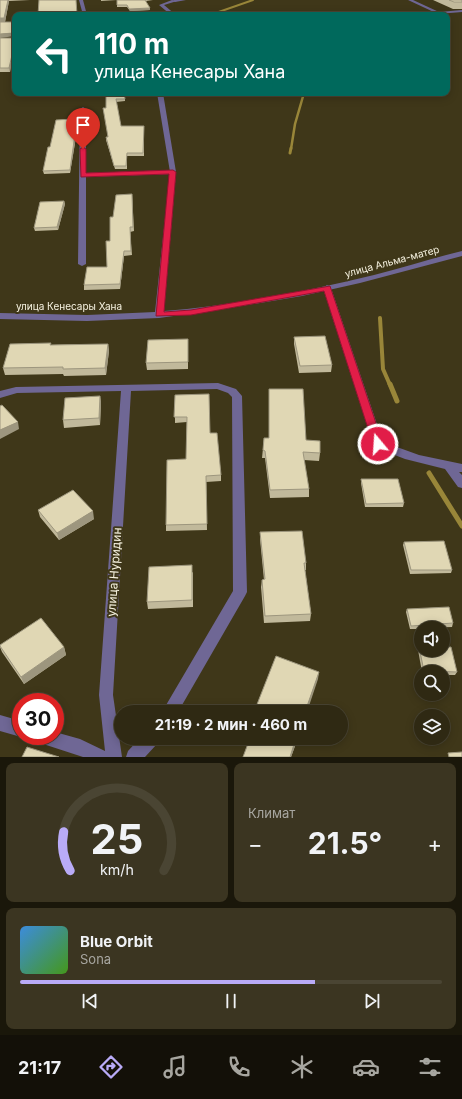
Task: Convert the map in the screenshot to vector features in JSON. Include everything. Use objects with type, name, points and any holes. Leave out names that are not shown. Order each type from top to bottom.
[{"type":"street","points":[[81,0],[84,12]]},
{"type":"street","points":[[170,12],[161,5],[184,0]]},
{"type":"street","points":[[410,0],[436,12]]},
{"type":"street","points":[[450,12],[462,11]]},
{"type":"street","points":[[159,315],[173,172],[160,96]]},
{"type":"street","points":[[82,264],[83,109]]},
{"type":"street","points":[[83,175],[173,172]]},
{"type":"street","name":"улица Альма-матер","points":[[327,288],[462,253]]},
{"type":"street","points":[[327,288],[378,444],[397,454],[462,468]]},
{"type":"street","name":"улица Кенесары Хана","points":[[0,316],[104,319],[159,315],[191,312],[327,288]]},
{"type":"street","points":[[0,394],[16,390],[218,386],[232,391],[237,396],[240,592],[174,705]]},
{"type":"street","name":"улица Нуридин","points":[[114,757],[106,694],[126,387]]},
{"type":"street","points":[[449,466],[462,484]]},
{"type":"street","points":[[0,723],[12,727]]},
{"type":"street","points":[[64,742],[80,747],[100,757]]},
{"type":"street","points":[[134,757],[145,745]]},
{"type":"building","points":[[0,0],[8,0],[4,18],[0,18]]},
{"type":"building","points":[[39,0],[76,0],[77,12],[38,12]]},
{"type":"building","points":[[117,0],[145,0],[150,8],[129,9],[127,5],[117,5]]},
{"type":"building","points":[[449,0],[462,0],[462,2],[454,2]]},
{"type":"building","points":[[0,22],[12,22],[12,33],[0,34]]},
{"type":"building","points":[[0,38],[12,38],[12,55],[9,68],[0,68]]},
{"type":"building","points":[[106,96],[124,96],[125,99],[116,99],[121,126],[144,126],[143,153],[127,153],[126,166],[114,166],[106,137],[108,137],[103,108],[106,108]]},
{"type":"building","points":[[74,119],[72,135],[75,134],[70,170],[43,171],[56,120]]},
{"type":"building","points":[[132,194],[133,227],[130,227],[131,251],[124,251],[120,284],[84,285],[87,267],[107,267],[106,241],[110,241],[110,217],[113,217],[116,195]]},
{"type":"building","points":[[64,201],[57,227],[34,228],[40,202]]},
{"type":"building","points":[[325,336],[332,365],[300,366],[294,337]]},
{"type":"building","points":[[188,339],[188,362],[146,363],[148,340]]},
{"type":"building","points":[[51,343],[50,345],[108,344],[105,368],[3,368],[10,344]]},
{"type":"building","points":[[269,389],[303,389],[306,440],[320,441],[320,453],[303,452],[309,489],[270,490],[265,451],[263,450],[264,438],[269,438]]},
{"type":"building","points":[[209,394],[210,433],[217,433],[221,475],[206,476],[207,524],[166,525],[167,460],[186,459],[187,417],[174,417],[175,395]]},
{"type":"building","points":[[100,396],[99,418],[63,420],[65,398]]},
{"type":"building","points":[[2,405],[18,422],[0,430],[0,406]]},
{"type":"building","points":[[361,479],[398,479],[404,503],[366,504]]},
{"type":"building","points":[[73,490],[93,511],[57,533],[38,510]]},
{"type":"building","points":[[302,531],[306,563],[304,563],[311,614],[265,616],[262,580],[265,579],[260,532]]},
{"type":"building","points":[[444,541],[452,570],[411,570],[404,542]]},
{"type":"building","points":[[192,565],[192,600],[147,602],[149,567]]},
{"type":"building","points":[[449,607],[453,623],[450,623],[450,621],[414,621],[414,626],[411,626],[407,609]]},
{"type":"building","points":[[41,618],[64,647],[21,677],[0,645]]},
{"type":"building","points":[[451,647],[457,672],[450,672],[450,665],[423,665],[421,657],[450,657]]},
{"type":"building","points":[[276,656],[319,672],[307,705],[257,705]]},
{"type":"building","points":[[247,745],[294,745],[290,757],[243,757]]},
{"type":"building","points":[[27,747],[59,757],[22,757]]},
{"type":"building","points":[[462,752],[462,757],[449,757],[448,753]]},
{"type":"waterway","points":[[219,12],[253,0]]},
{"type":"waterway","points":[[291,149],[295,124],[303,96]]},
{"type":"waterway","points":[[290,153],[291,148]]},
{"type":"waterway","points":[[380,318],[383,369],[390,385]]},
{"type":"waterway","points":[[390,384],[397,401]]},
{"type":"waterway","points":[[429,473],[462,526]]},
{"type":"route","points":[[83,149],[83,175],[173,172],[159,315],[191,312],[327,288],[378,444]]}]
